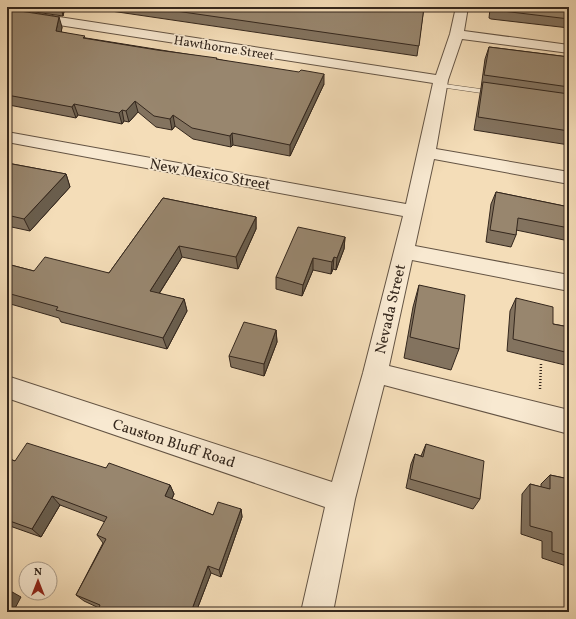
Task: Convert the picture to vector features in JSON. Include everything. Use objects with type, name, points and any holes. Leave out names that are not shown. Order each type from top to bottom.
[{"type":"street","name":"Nevada Street","points":[[317,612],[341,499],[375,373],[412,211],[427,153],[440,82],[457,34],[462,7]]},
{"type":"street","name":"Hawthorne Street","points":[[7,14],[440,82]]},
{"type":"street","points":[[457,34],[569,49]]},
{"type":"street","name":"New Mexico Street","points":[[7,137],[412,211]]},
{"type":"street","points":[[427,153],[569,178]]},
{"type":"street","points":[[403,251],[569,283]]},
{"type":"street","points":[[375,373],[569,422]]},
{"type":"street","name":"Causton Bluff Road","points":[[7,387],[341,499]]},
{"type":"lane","points":[[440,82],[501,94]]},
{"type":"building","points":[[148,7],[424,7],[419,46]]},
{"type":"building","points":[[492,7],[569,7],[569,19],[494,10],[491,9]]},
{"type":"building","points":[[7,9],[59,17],[56,31],[85,36],[83,38],[299,72],[301,70],[324,74],[290,145],[232,133],[230,136],[192,128],[173,115],[170,119],[154,116],[135,101],[126,111],[122,110],[119,113],[74,104],[72,107],[7,95]]},
{"type":"building","points":[[489,47],[569,57],[569,87],[484,75]]},
{"type":"building","points":[[483,82],[569,94],[569,131],[478,117]]},
{"type":"building","points":[[7,163],[66,174],[24,219],[7,215]]},
{"type":"building","points":[[496,192],[569,207],[569,228],[518,218],[516,235],[490,230]]},
{"type":"building","points":[[163,198],[256,217],[236,257],[179,246],[150,291],[184,299],[163,338],[56,310],[58,307],[7,293],[7,264],[34,271],[45,257],[109,273]]},
{"type":"building","points":[[298,227],[345,237],[337,258],[334,257],[332,262],[313,258],[303,285],[276,277]]},
{"type":"building","points":[[419,285],[465,295],[459,349],[410,337]]},
{"type":"building","points":[[516,298],[553,307],[553,324],[569,327],[569,353],[513,339]]},
{"type":"building","points":[[244,322],[276,330],[264,364],[229,356]]},
{"type":"building","points":[[27,443],[106,468],[109,463],[170,485],[165,496],[213,515],[218,502],[241,509],[219,570],[208,566],[191,612],[97,612],[100,605],[76,595],[106,539],[97,535],[107,517],[52,496],[32,529],[7,520],[7,458],[15,461]]},
{"type":"building","points":[[426,444],[484,461],[480,499],[410,479],[415,454],[423,457]]},
{"type":"building","points":[[550,475],[569,479],[569,556],[552,551],[552,532],[530,526],[530,484],[550,489]]}]
